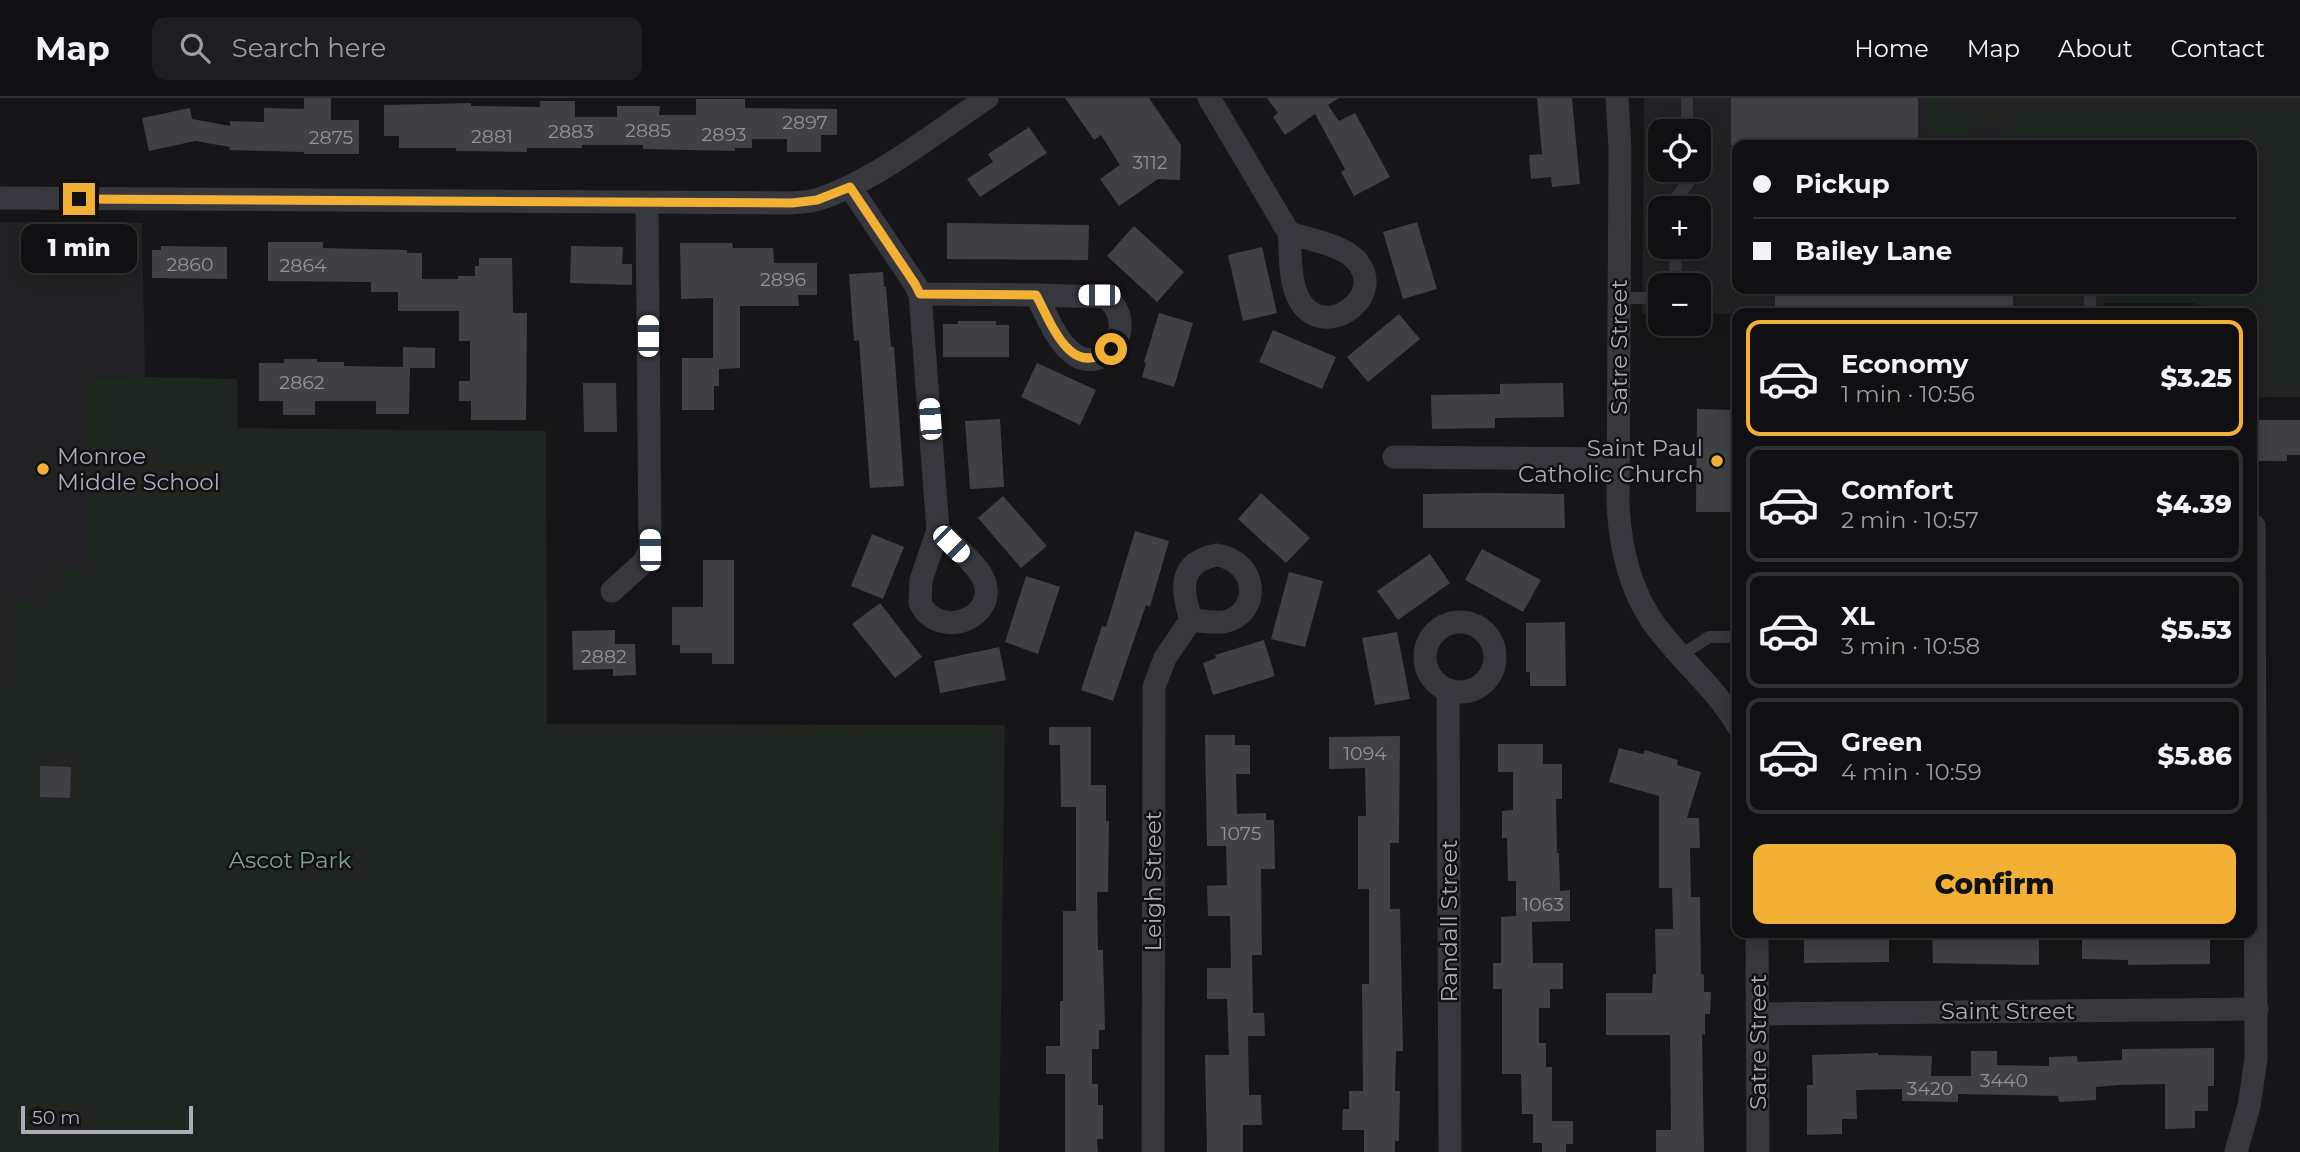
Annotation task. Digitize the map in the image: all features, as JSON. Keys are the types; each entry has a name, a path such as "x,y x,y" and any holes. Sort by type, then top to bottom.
{"street":[{"path":"0,198 792,203 817,200 850,187 987,98"},
{"path":"1209,98 1289,233"},
{"name":"Satre Street","path":"1617,98 1620,149 1619,519 1629,571 1642,605 1651,620 1715,691 1732,717"},
{"path":"850,187 920,294 938,530"},
{"path":"612,591 644,562 650,550 647,203"},
{"path":"920,294 1036,295"},
{"path":"1394,457 1618,459"},
{"name":"Leigh Street","path":"1153,1152 1153,696 1160,667 1191,620"},
{"name":"Randall Street","path":"1448,691 1450,1152"},
{"name":"Satre Street","path":"1757,938 1758,1152"},
{"path":"2236,1152 2249,1106 2255,1071 2256,938"},
{"name":"Saint Street","path":"1758,1013 2257,1009"}],"lane":[{"path":"1687,98 1688,119"},
{"path":"1678,196 1688,182"},
{"path":"1620,298 1648,298"},
{"path":"1681,655 1709,637 1732,637"}],"shaded area":[{"path":"1644,98 2300,98 2300,397 2257,397 2257,308 2205,308 2194,303 2103,303 2102,308 1732,308 1732,314 1711,314 1711,273 1648,273 1648,314 1642,314"},
{"name":"Monroe Middle School","path":"0,222 142,223 145,377 85,378 86,560 14,606 13,684 0,684"}],"green space":[{"path":"1928,98 2002,98 2001,123 1970,124 1969,140 1927,140"},
{"path":"2003,98 2300,98 2300,397 2257,397 2257,308 2205,308 2194,303 2102,303 2102,294 2257,294 2257,140 2002,140"},
{"name":"Ascot Park","path":"85,378 237,379 238,428 546,431 547,724 1005,725 999,1152 0,1152 0,684 13,684 14,606 86,560"}],"building":[{"path":"304,98 331,98 331,120 359,120 359,154 229,150 230,147 195,141 149,151 142,118 190,108 192,119 230,126 230,121 264,122 264,108 304,109"},
{"path":"1065,98 1149,98 1181,145 1180,180 1158,179 1119,206 1100,179 1120,165 1101,135 1094,140"},
{"path":"1267,98 1339,98 1328,105 1339,121 1355,113 1390,177 1354,196 1341,172 1345,169 1315,114 1285,135 1273,117 1278,113"},
{"path":"1537,98 1572,98 1580,184 1552,187 1551,177 1531,179 1529,155 1542,154"},
{"path":"1731,98 1918,98 1918,140 1732,140 1731,145"},
{"path":"696,99 745,99 745,108 837,109 837,135 821,135 821,152 787,152 787,139 752,139 752,148 735,148 735,151 643,149 643,145 582,145 582,148 527,148 527,152 456,151 456,148 399,148 399,136 384,136 384,105 471,103 471,106 540,107 540,101 575,101 575,117 617,117 617,106 660,106 659,115 696,115"},
{"path":"1029,127 1047,153 980,197 967,179 993,162 988,154"},
{"path":"1417,222 1437,289 1403,299 1383,232"},
{"path":"947,223 1089,225 1088,260 947,259"},
{"path":"1134,226 1184,272 1157,302 1107,256"},
{"path":"268,242 323,242 323,248 407,250 407,253 422,253 422,279 475,276 475,266 479,266 479,258 512,258 513,313 527,313 526,420 471,420 471,401 459,401 459,381 470,381 470,341 459,341 459,311 398,311 398,292 371,292 371,282 268,281"},
{"path":"680,243 732,243 733,248 773,248 774,263 817,263 817,295 798,295 799,306 740,306 740,368 719,369 719,386 714,386 714,410 682,410 682,358 713,358 713,298 681,299"},
{"path":"161,246 227,247 227,279 152,278 152,250 161,250"},
{"path":"571,246 623,247 622,264 632,264 632,285 570,283"},
{"path":"1262,247 1277,313 1243,321 1228,255"},
{"path":"883,272 891,347 894,347 904,486 870,488 859,340 854,341 849,274"},
{"path":"1775,294 2013,294 2013,308 1775,308"},
{"path":"1159,313 1193,323 1174,387 1142,377"},
{"path":"1399,314 1420,339 1368,382 1347,357"},
{"path":"958,321 996,321 996,325 1009,325 1009,357 943,357 943,324 958,324"},
{"path":"1273,330 1336,357 1322,389 1259,362"},
{"path":"403,347 435,348 435,368 410,368 409,414 376,414 376,401 315,401 315,415 283,415 283,401 259,401 259,363 284,363 284,359 317,359 317,362 344,362 344,366 403,367"},
{"path":"1037,363 1096,390 1080,425 1021,397"},
{"path":"583,383 616,383 617,432 584,432"},
{"path":"1563,383 1564,417 1495,418 1495,428 1432,429 1431,395 1500,394 1500,384"},
{"name":"Saint Paul Catholic Church","path":"1697,409 1732,410 1732,512 1696,512"},
{"path":"1000,419 1004,487 970,489 965,421"},
{"path":"2257,420 2300,420 2300,455 2287,455 2287,461 2259,461"},
{"path":"1261,493 1310,538 1286,563 1238,519"},
{"path":"1423,494 1564,494 1565,528 1423,528"},
{"path":"1003,496 1047,546 1021,568 978,518"},
{"path":"1135,531 1169,541 1150,607 1146,605 1113,701 1081,690 1102,626 1106,627"},
{"path":"872,534 904,547 883,599 851,586"},
{"path":"1482,549 1541,580 1523,612 1465,580"},
{"path":"1430,554 1450,583 1398,620 1377,591"},
{"path":"703,560 734,560 734,664 712,664 712,653 680,653 680,645 672,645 672,607 703,607"},
{"path":"1289,572 1323,581 1305,647 1271,639"},
{"path":"1026,576 1060,587 1038,654 1005,642"},
{"path":"880,603 922,657 895,678 852,624"},
{"path":"1565,622 1566,686 1530,686 1530,672 1526,672 1526,623"},
{"path":"615,630 615,644 635,644 636,675 613,676 613,669 573,670 572,631"},
{"path":"1397,632 1410,699 1375,705 1362,638"},
{"path":"1264,640 1275,676 1213,695 1203,663 1216,658 1215,655"},
{"path":"999,647 1006,680 940,693 934,661"},
{"path":"1049,727 1091,727 1091,785 1106,785 1106,821 1109,821 1108,892 1097,892 1098,950 1103,950 1105,1030 1099,1030 1099,1049 1092,1049 1092,1084 1098,1084 1098,1105 1103,1105 1103,1139 1097,1139 1098,1152 1065,1152 1065,1074 1046,1074 1046,1046 1060,1046 1063,911 1076,911 1076,807 1061,807 1060,745 1049,745"},
{"path":"1205,735 1235,735 1235,745 1250,745 1250,774 1236,774 1237,814 1266,813 1266,820 1274,820 1275,869 1261,869 1262,955 1252,955 1253,1013 1264,1013 1265,1036 1248,1036 1249,1095 1261,1095 1262,1125 1243,1125 1243,1152 1207,1152 1205,1055 1229,1055 1227,999 1207,999 1207,968 1231,968 1230,916 1208,916 1207,886 1227,885 1226,846 1207,846"},
{"path":"1400,736 1399,843 1390,843 1390,909 1400,909 1403,1051 1396,1051 1395,1091 1400,1091 1399,1141 1395,1141 1395,1152 1364,1152 1364,1130 1342,1130 1343,1109 1349,1109 1349,1091 1363,1091 1362,984 1369,984 1369,889 1358,889 1358,816 1366,816 1365,768 1329,769 1329,737"},
{"path":"1498,744 1543,744 1543,764 1562,764 1562,799 1556,799 1557,853 1560,891 1570,890 1570,921 1532,922 1533,963 1563,963 1563,989 1550,989 1550,1008 1539,1008 1539,1043 1546,1043 1546,1067 1552,1067 1552,1121 1573,1121 1573,1144 1566,1144 1566,1152 1542,1152 1542,1143 1533,1143 1533,1114 1522,1114 1521,1074 1502,1074 1502,989 1493,989 1493,963 1501,963 1501,917 1516,916 1516,881 1508,881 1507,838 1502,838 1502,811 1513,810 1513,772 1498,772"},
{"path":"1619,748 1643,754 1645,750 1678,760 1677,765 1701,772 1687,818 1699,818 1700,848 1690,848 1691,897 1700,897 1701,974 1704,975 1704,992 1711,992 1710,1014 1705,1014 1705,1035 1702,1034 1704,1152 1656,1152 1656,1130 1671,1130 1670,1035 1606,1035 1606,993 1652,993 1653,974 1656,974 1655,929 1673,929 1672,888 1659,888 1659,796 1609,782"},
{"path":"40,766 71,767 70,798 40,797"},
{"path":"1804,938 1889,938 1889,962 1804,963"},
{"path":"1932,938 2039,938 2039,965 1933,963"},
{"path":"2082,938 2210,938 2210,964 2128,965 2128,960 2082,959"},
{"path":"2214,1048 2214,1086 2208,1086 2208,1111 2195,1111 2195,1128 2165,1129 2165,1084 2096,1087 2096,1100 2059,1102 2058,1096 1958,1094 1958,1102 1902,1101 1902,1089 1856,1090 1857,1119 1842,1119 1842,1134 1807,1135 1807,1085 1813,1085 1812,1055 1878,1053 1932,1056 1931,1076 1971,1076 1971,1051 1997,1051 1997,1065 2049,1066 2049,1057 2077,1056 2078,1062 2122,1060 2122,1049"}],"place":[{"name":"Saint Paul Catholic Church","path":"1717,461"},
{"name":"Monroe Middle School","path":"43,469"}],"route":[{"path":"79,199 792,203 817,200 850,187 920,294 1036,295 1069,351 1090,359 1102,356 1111,349"}]}
